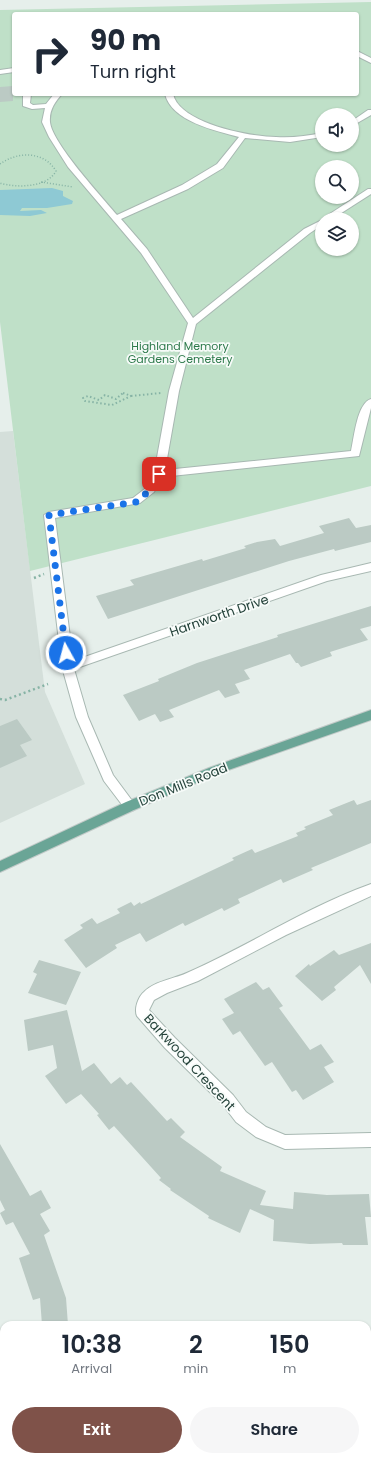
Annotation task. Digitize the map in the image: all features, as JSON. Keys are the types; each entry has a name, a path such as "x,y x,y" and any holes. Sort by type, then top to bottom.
{"main road":[{"name":"Don Mills Road","path":"0,867 130,806 213,771 371,715"}],"street":[{"path":"359,54 371,61"},
{"path":"0,72 12,70"},
{"path":"27,96 26,104 32,107 49,106"},
{"path":"56,96 50,102 46,122 53,137 72,167 144,251 192,323"},
{"path":"169,96 181,114 232,134 243,136 303,138 315,136"},
{"path":"359,120 371,112"},
{"path":"117,218 185,187 220,166 243,136"},
{"path":"337,212 371,191"},
{"path":"130,806 108,778 82,717 68,667 49,515 136,502 150,490 159,474 174,391 192,323 315,226"},
{"path":"159,474 355,454 366,409 371,402"},
{"name":"Harnworth Drive","path":"68,667 325,578 371,567"},
{"name":"Barkwood Crescent","path":"371,890 282,931 193,977 162,988 149,996 144,1004 142,1012 170,1043 228,1100 241,1117 261,1132 286,1142 371,1140"}],"path":[{"path":"0,164 18,156 36,156 49,161 56,171 51,179 40,182 18,186 0,183"},
{"path":"40,182 91,188"},
{"path":"131,396 123,393 116,398 109,395 105,395 99,400 88,396 83,398 85,401 98,405 119,403 128,396 131,396 174,391"},
{"path":"0,699 5,700 48,684"}],"shaded area":[{"path":"13,431 45,692 85,784 0,823 0,432"}],"green space":[{"name":"Highland Memory Gardens Cemetery","path":"371,2 371,486 30,571 0,322 0,10"}],"water":[{"path":"52,188 63,191 63,196 73,201 72,204 47,208 22,208 20,211 41,210 47,213 30,216 0,215 0,190"}],"building":[{"path":"12,86 13,101 0,102 0,87"},
{"path":"349,518 356,528 371,525 371,542 335,551 334,549 289,561 108,619 96,596 134,585 130,580 202,559 203,561 246,548 244,546 257,542 275,539 280,546 324,533 319,526"},
{"path":"371,606 371,626 360,629 368,640 330,652 332,656 301,667 298,663 296,663 290,654 244,670 250,679 235,684 240,693 225,698 219,690 169,710 174,717 160,722 155,714 139,721 123,695 159,681 158,679 197,663 278,637 277,635"},
{"path":"17,719 32,740 20,745 27,756 0,768 0,726"},
{"path":"354,800 357,805 371,800 371,843 311,868 313,870 283,883 281,879 238,899 240,903 224,911 222,908 185,926 183,923 146,942 140,933 115,945 117,948 86,968 64,940 83,928 80,925 92,918 97,924 120,913 117,909 131,902 134,906 140,902 141,904 234,860 232,858 252,849 255,853 298,836 296,833 306,829 304,827 333,815 329,810"},
{"path":"371,943 371,984 360,965 334,987 336,990 322,1001 295,976 309,964 310,966 334,950 339,955"},
{"path":"39,960 81,972 66,1005 28,993 37,974 33,972"},
{"path":"256,982 263,990 269,987 283,1006 279,1008 310,1050 321,1044 334,1062 324,1067 334,1082 303,1100 296,1090 292,1092 272,1062 265,1066 240,1031 233,1035 222,1019 234,1013 224,999"},
{"path":"67,1010 82,1071 94,1063 111,1084 120,1077 127,1085 131,1082 167,1121 171,1118 185,1132 180,1137 222,1167 220,1171 266,1191 260,1205 293,1209 294,1192 327,1195 369,1194 371,1217 365,1217 368,1245 343,1245 342,1243 310,1244 273,1241 274,1220 250,1209 240,1233 208,1218 209,1216 170,1190 171,1189 159,1180 161,1178 114,1126 109,1130 97,1115 99,1114 81,1094 66,1104 45,1076 57,1068 53,1045 28,1051 24,1020"},
{"path":"0,1144 30,1196 41,1190 51,1208 40,1214 50,1231 44,1235 66,1298 68,1321 42,1321 40,1298 33,1300 19,1258 30,1254 13,1222 6,1225 0,1213 5,1210 0,1200"}],"route":[{"path":"66,653 49,515 136,502 150,490 159,474"}]}
